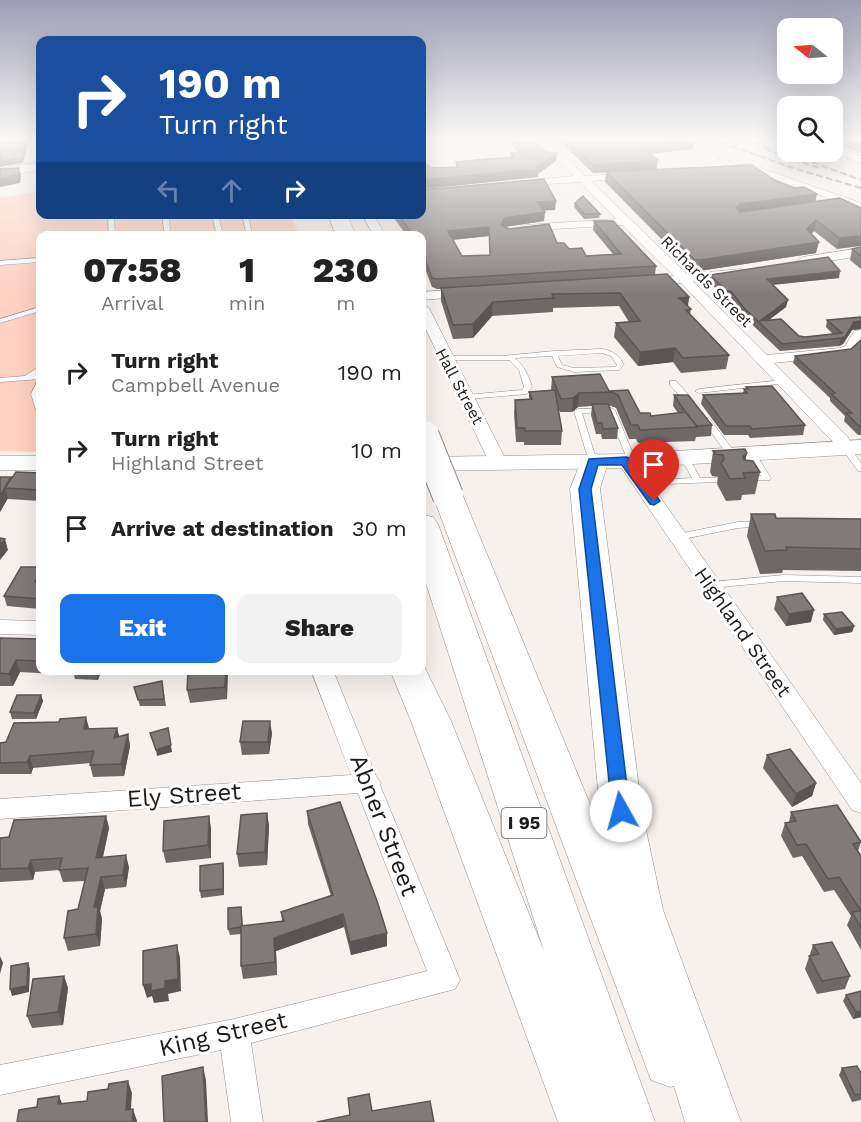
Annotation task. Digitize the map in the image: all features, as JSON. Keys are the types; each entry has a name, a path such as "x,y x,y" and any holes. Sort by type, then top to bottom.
{"highway":[{"path":"617,461 585,489 621,811 640,910 713,1122"},
{"name":"I 95","path":"426,464 435,510 627,1122"},
{"name":"I 95","path":"435,510 694,1122"},
{"path":"410,675 436,732 586,1122"}],"main road":[{"path":"426,444 499,464 685,458 854,447"},
{"path":"0,464 36,463"}],"street":[{"name":"Richards Street","path":"593,191 685,280 841,440 854,447"},
{"path":"817,191 855,205"},
{"path":"508,232 530,228 624,222"},
{"path":"791,263 861,252"},
{"path":"635,284 685,280 744,270"},
{"path":"426,296 482,292"},
{"name":"Hall Street","path":"426,317 445,358 468,397 499,464"},
{"path":"762,360 843,352 850,349 859,334"},
{"name":"Highland Street","path":"617,461 642,483 861,803"},
{"path":"0,627 36,628"},
{"name":"Abner Street","path":"324,675 369,783 445,980"},
{"name":"Ely Street","path":"0,809 369,783"},
{"name":"King Street","path":"0,1080 234,1033 445,980"},
{"path":"234,1033 247,1122"}],"lane":[{"path":"834,205 855,205"},
{"path":"0,263 36,260"},
{"path":"0,321 36,310"},
{"path":"445,358 505,357 554,353 606,351 614,354 621,365 617,369 568,370 559,366 554,353"},
{"path":"468,397 518,393 526,390 526,380 516,362 505,357"},
{"path":"27,378 36,371"},
{"path":"0,380 36,377"},
{"path":"699,391 784,382"},
{"path":"673,383 696,407"},
{"path":"611,410 617,461 578,411 611,410"},
{"path":"702,415 767,478 745,479"},
{"path":"854,447 861,469"},
{"path":"685,458 697,481"},
{"path":"642,483 714,480"},
{"path":"678,537 738,525 777,524"},
{"path":"711,585 784,578 861,580"}],"shaded area":[{"path":"36,192 36,219 293,219 297,231 36,231 36,452 0,451 0,198"}],"building":[{"path":"426,191 551,191 556,201 537,202 545,212 504,218 501,225 509,229 549,224 557,243 564,243 569,249 582,248 586,256 621,254 594,221 613,221 656,266 437,279 432,278 426,262 426,231 410,231 401,219 426,219","holes":["489,227 490,255 462,256 448,231"]},
{"path":"626,191 812,191 817,194 740,204 736,208 740,212 840,198 861,208 861,236 839,238 816,220 807,229 819,242 694,259"},
{"path":"583,196 600,214 584,214 575,203"},
{"path":"861,247 861,256 852,249"},
{"path":"828,257 840,271 767,279 788,300 760,321 781,319 799,336 805,337 842,333 827,320 861,317 861,321 854,322 845,337 841,338 782,344 744,308 731,291 727,291 710,275"},
{"path":"667,274 689,297 679,298 691,309 686,310 729,355 683,358 675,348 640,352 616,323 640,321 620,293 552,294 554,298 493,302 473,324 453,325 441,288"},
{"path":"861,340 860,427 846,413 852,413 831,394 835,393 795,356 851,349"},
{"path":"600,374 609,391 628,390 640,413 650,413 651,416 686,412 697,427 640,430 638,425 631,425 618,395 612,392 579,393 573,398 561,399 552,377"},
{"path":"772,386 805,425 752,429 750,426 726,426 703,395 747,393 744,389 748,389 746,387"},
{"path":"555,390 562,431 525,431 525,428 517,428 515,400 532,399 529,392"},
{"path":"674,395 688,395 712,425 697,426"},
{"path":"592,404 608,404 618,428 603,429 602,423 597,423"},
{"path":"745,449 747,453 743,456 744,460 753,461 760,472 743,473 745,478 730,479 721,463 724,459 723,455 713,451"},
{"path":"16,472 36,473 36,490 5,488"},
{"path":"0,477 11,477 0,496"},
{"path":"751,514 775,514 776,518 861,519 861,549 786,547 787,550 765,551"},
{"path":"21,567 36,567 36,599 4,596"},
{"path":"802,593 814,610 789,614 777,597"},
{"path":"842,612 854,626 836,629 824,614"},
{"path":"0,638 36,639 36,661 16,660 9,674 0,673"},
{"path":"188,675 226,675 225,687 187,690"},
{"path":"162,681 164,699 138,700 134,687"},
{"path":"17,695 41,695 34,713 10,712"},
{"path":"86,717 84,729 117,728 114,738 128,734 121,764 90,765 94,751 30,756 27,762 0,763 0,743 6,742 14,723 59,722 60,719"},
{"path":"243,721 270,721 268,742 240,742"},
{"path":"168,728 171,745 156,750 150,733"},
{"path":"790,749 816,783 796,794 767,755"},
{"path":"340,802 387,933 350,942 343,914 274,938 275,962 241,966 241,926 284,921 281,912 333,895 307,811"},
{"path":"837,805 861,842 853,844 861,856 861,911 839,877 828,879 806,844 797,845 785,823 796,821 791,812"},
{"path":"267,813 265,852 237,854 241,815"},
{"path":"106,816 96,858 126,855 123,875 101,877 94,907 98,907 96,934 64,938 68,911 78,909 88,868 59,870 62,858 31,860 28,868 0,869 0,838 9,837 14,820"},
{"path":"209,816 208,845 163,851 164,821"},
{"path":"223,863 223,889 200,891 200,866"},
{"path":"241,907 242,926 228,929 228,908"},
{"path":"861,911 861,928 852,912"},
{"path":"832,942 850,976 822,981 809,956 819,954 813,945"},
{"path":"177,945 178,979 165,981 165,988 151,991 151,984 143,985 143,951"},
{"path":"28,963 27,986 10,989 11,966"},
{"path":"64,976 58,1012 27,1016 33,979"},
{"path":"861,991 861,1011 856,1012 846,995"},
{"path":"857,1066 861,1073 861,1094 855,1095 842,1068"},
{"path":"203,1067 206,1122 164,1122 162,1076"},
{"path":"128,1081 126,1110 133,1109 132,1122 17,1122 19,1110 37,1107 38,1099 59,1096 58,1104 87,1101 88,1092 108,1089 109,1084"},
{"path":"369,1094 372,1111 430,1101 434,1122 317,1122 350,1115 348,1098"}],"route":[{"path":"621,811 585,489 593,462 626,461 654,501"}]}
